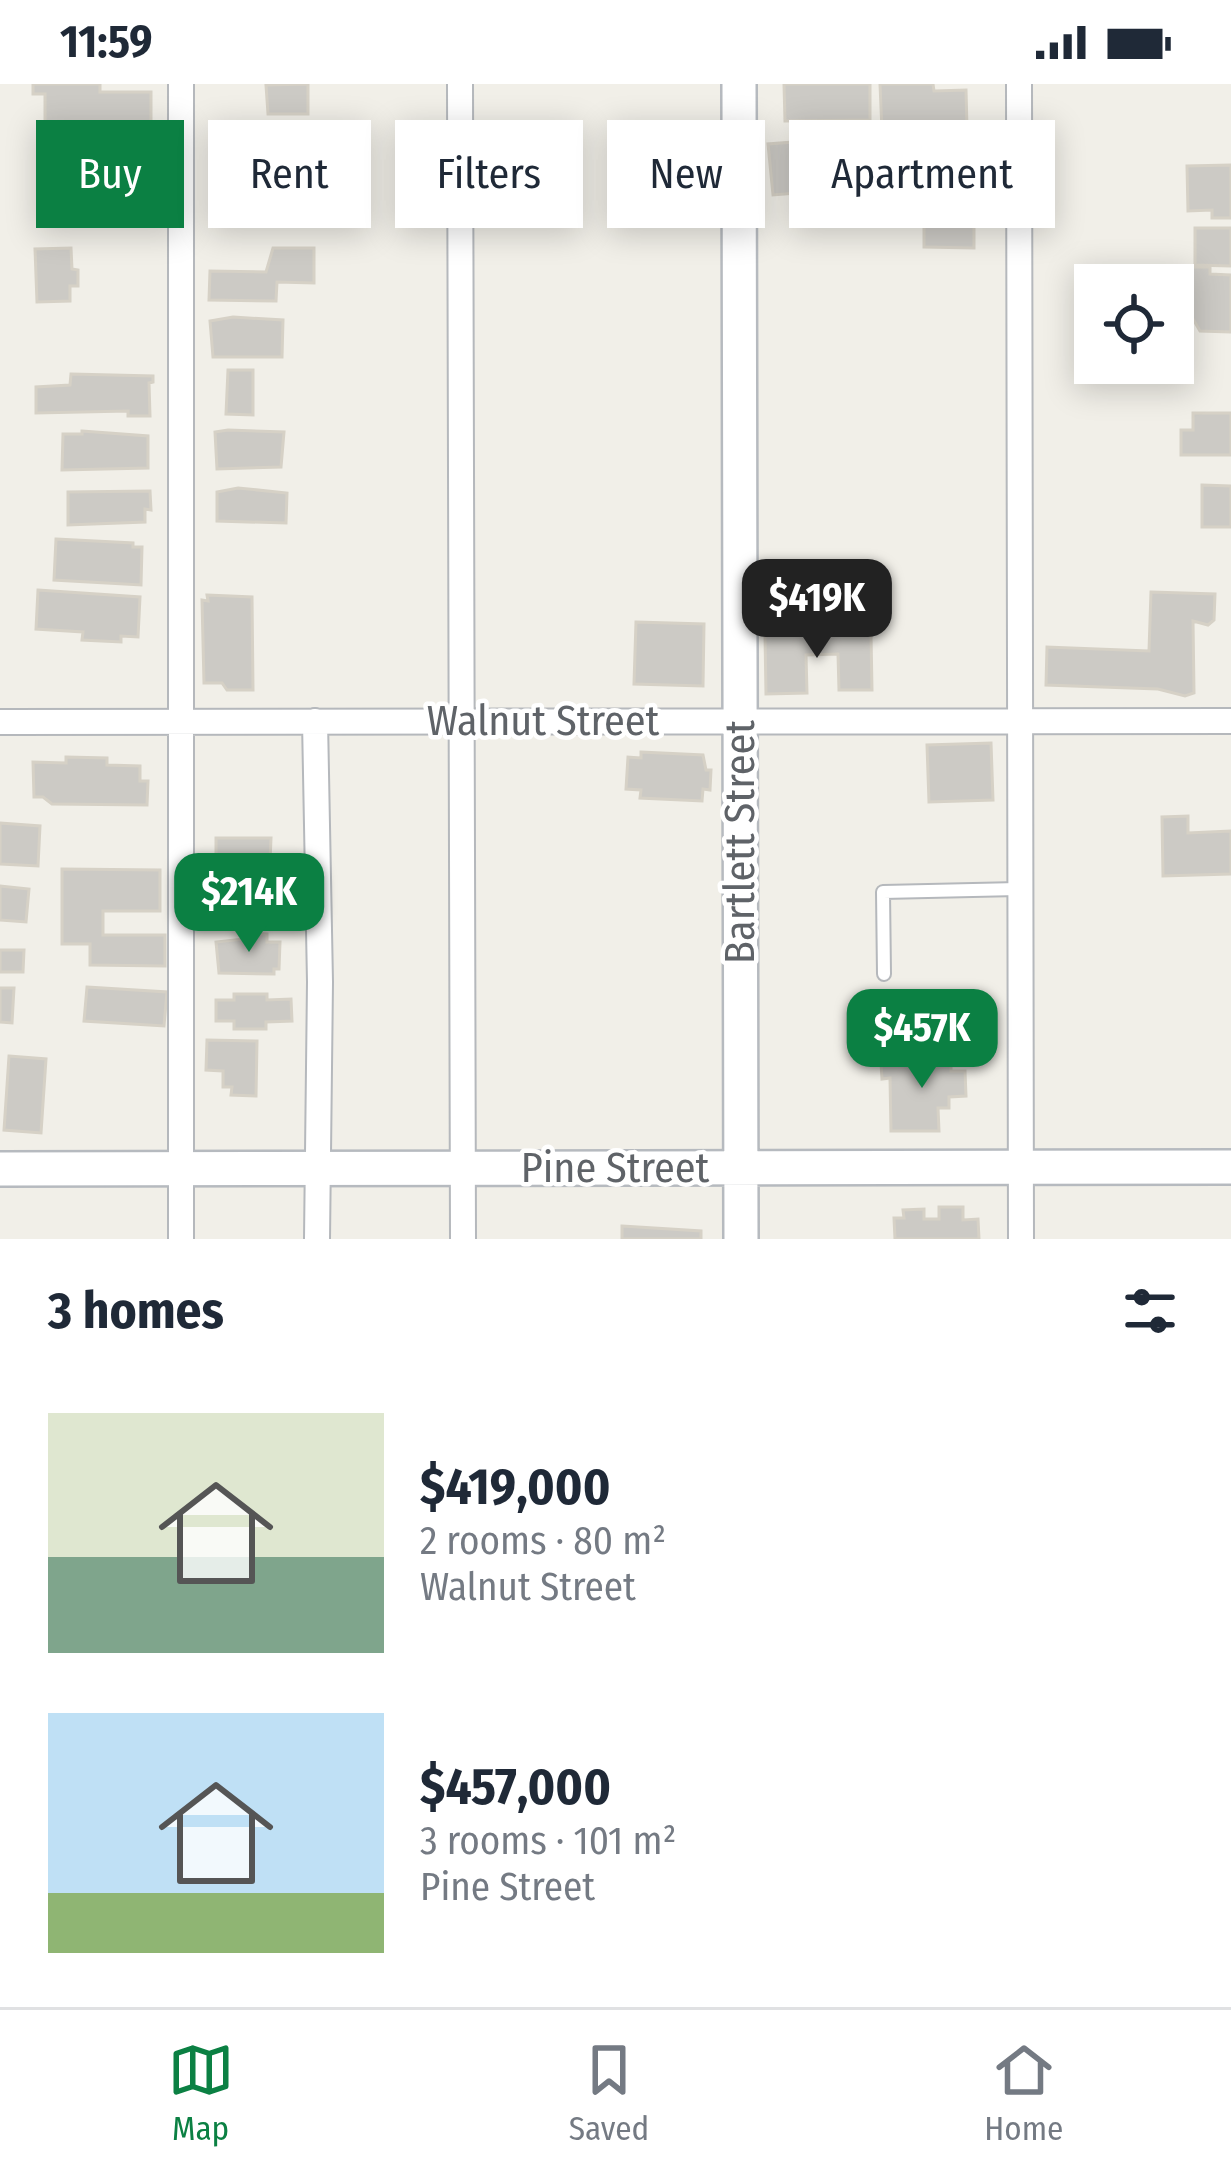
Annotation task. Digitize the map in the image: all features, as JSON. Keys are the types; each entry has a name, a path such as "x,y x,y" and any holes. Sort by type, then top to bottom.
{"main road":[{"name":"Bartlett Street","path":"739,84 741,1239"},
{"name":"Pine Street","path":"0,1169 1231,1167"}],"street":[{"path":"181,84 182,1239"},
{"path":"460,84 463,1239"},
{"path":"1019,84 1021,1239"},
{"path":"315,721 320,982 317,1239"},
{"name":"Walnut Street","path":"0,722 1231,721"}],"lane":[{"path":"884,974 884,892 1020,889"}],"building":[{"path":"33,84 100,84 100,92 151,92 151,120 45,120 45,94 33,94"},
{"path":"308,84 308,114 268,114 266,85"},
{"path":"784,84 870,84 870,120 785,121"},
{"path":"880,84 933,84 934,91 966,90 967,120 882,120"},
{"path":"789,142 789,194 773,195 768,144"},
{"path":"1231,165 1231,218 1212,218 1212,210 1188,211 1187,166"},
{"path":"924,228 974,228 974,248 924,247"},
{"path":"1195,228 1231,228 1231,266 1195,265"},
{"path":"71,248 78,286 70,286 70,301 37,302 35,249"},
{"path":"273,248 314,248 314,283 277,282 276,301 209,300 210,271 266,272"},
{"path":"1194,267 1210,267 1210,274 1231,275 1231,332 1200,331 1194,321"},
{"path":"233,317 283,320 282,357 213,357 210,321"},
{"path":"228,370 253,370 253,415 226,414"},
{"path":"71,374 153,376 150,416 128,416 128,411 36,413 36,387 70,385"},
{"path":"1193,413 1231,413 1231,455 1181,455 1181,430 1193,430"},
{"path":"215,432 284,432 281,467 217,469"},
{"path":"63,434 148,436 148,468 62,470"},
{"path":"1202,485 1231,486 1231,527 1202,527"},
{"path":"238,488 287,493 286,523 217,521 217,492"},
{"path":"150,491 151,510 145,509 145,522 68,525 68,492"},
{"path":"56,539 142,547 141,585 54,580"},
{"path":"38,590 140,597 138,637 121,636 121,642 82,640 83,632 36,629"},
{"path":"1151,592 1215,594 1214,620 1208,625 1193,621 1194,693 1046,685 1047,647 1149,651"},
{"path":"207,595 252,597 253,690 227,690 222,683 204,683 202,600 208,601"},
{"path":"636,622 704,624 703,686 634,684"},
{"path":"871,634 872,690 839,690 838,654 806,655 807,693 766,694 765,635"},
{"path":"991,743 993,800 929,802 927,745"},
{"path":"641,752 703,755 706,770 711,770 710,790 703,789 702,801 640,798 641,790 626,789 628,757 641,758"},
{"path":"66,757 107,758 107,765 140,766 140,781 148,781 147,805 52,804 34,797 33,762 66,763"},
{"path":"1188,816 1188,833 1231,831 1231,874 1163,876 1162,817"},
{"path":"0,823 40,826 38,866 0,864"},
{"path":"216,838 271,838 270,862 216,862"},
{"path":"62,869 160,870 160,911 103,911 103,935 165,935 165,966 90,965 90,944 62,944"},
{"path":"216,880 233,880 233,893 285,892 285,917 214,915"},
{"path":"0,886 29,889 26,922 0,920"},
{"path":"244,933 267,934 267,942 280,942 279,969 274,974 219,973 216,942 244,939"},
{"path":"0,950 24,950 23,972 0,972"},
{"path":"87,987 167,992 164,1026 84,1021"},
{"path":"0,988 14,988 12,1023 0,1022"},
{"path":"234,994 291,999 292,1021 266,1022 266,1029 234,1029 234,1021 216,1021 216,1000 234,1000"},
{"path":"207,1040 257,1041 256,1096 231,1095 232,1087 223,1087 223,1071 206,1070"},
{"path":"951,1052 951,1071 965,1071 966,1096 949,1097 949,1108 938,1108 939,1131 891,1131 890,1078 882,1079 881,1063 924,1062 924,1053"},
{"path":"9,1056 46,1059 41,1133 4,1130"},
{"path":"939,1207 963,1207 963,1220 978,1219 979,1239 895,1239 894,1218 904,1218 903,1210 924,1209 924,1219 939,1219"},
{"path":"622,1226 701,1231 701,1239 622,1239"}]}
